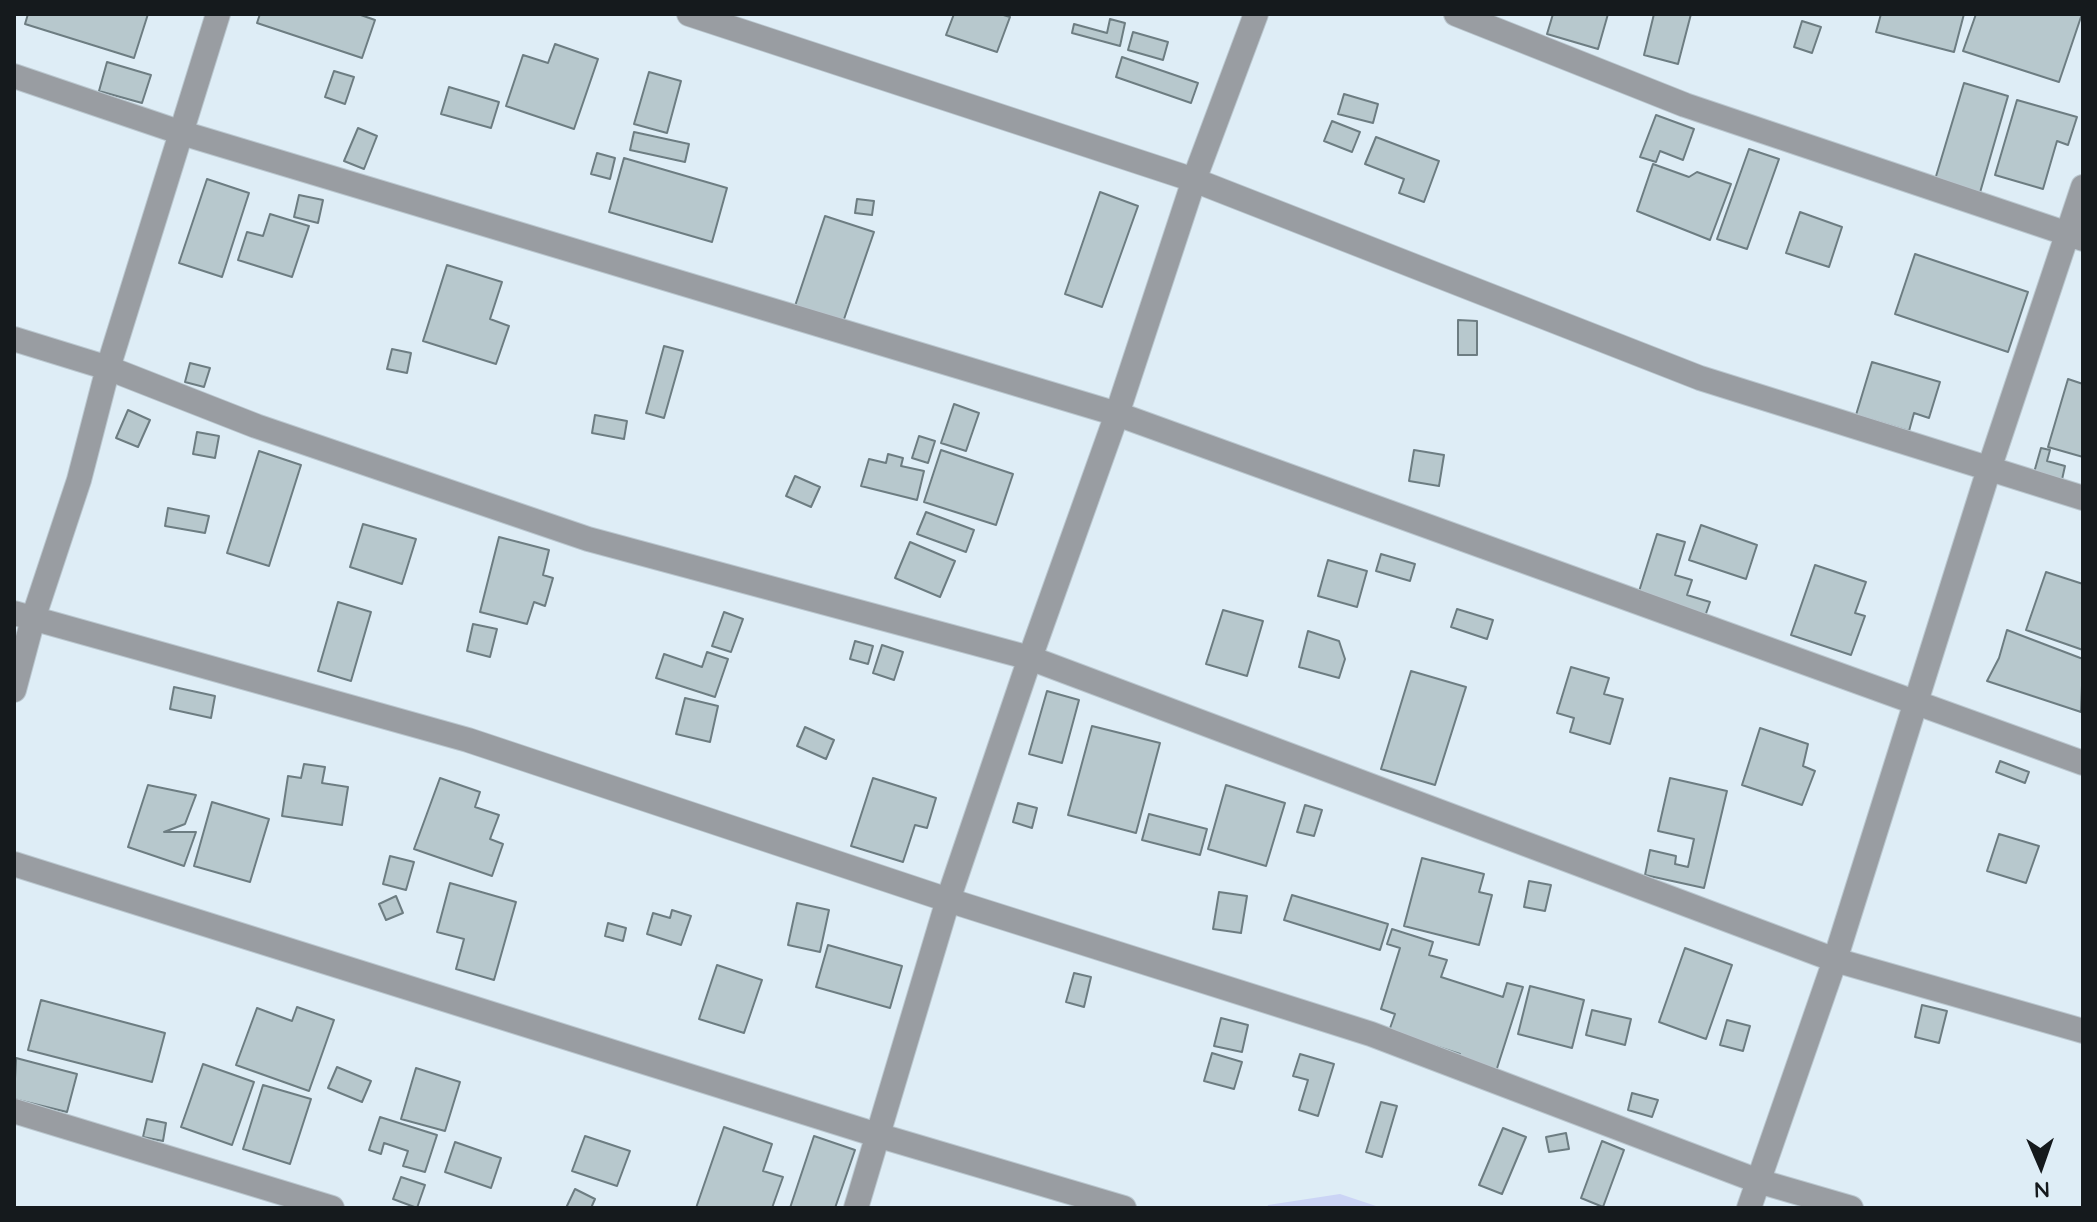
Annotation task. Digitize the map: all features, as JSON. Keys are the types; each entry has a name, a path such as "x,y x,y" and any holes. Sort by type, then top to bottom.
{"street":[{"path":"14,690 24,616 79,480 108,368 218,14"},
{"path":"689,14 1194,180 1700,378 2083,498"},
{"path":"856,1208 948,900 1117,414 1194,180 1256,14"},
{"path":"1456,14 1685,105 2076,236"},
{"path":"14,76 182,133 1117,414 2083,763"},
{"path":"1749,1208 1835,960 1989,469 2076,236 2083,187"},
{"path":"14,339 108,368 256,426 588,539 1030,658 1835,960 2083,1031"},
{"path":"24,616 468,740 948,900 1371,1034 1758,1181 1851,1208"},
{"path":"14,864 877,1135 1124,1208"},
{"path":"14,1111 332,1208"}],"shaded area":[{"path":"1340,1194 1382,1208 1267,1208 1268,1205"}],"building":[{"path":"28,14 148,14 134,58 25,24"},
{"path":"260,14 358,14 375,20 362,58 257,23"},
{"path":"954,14 1000,14 1010,17 997,52 946,35"},
{"path":"1553,14 1608,14 1598,49 1547,34"},
{"path":"1654,14 1691,14 1678,64 1644,55"},
{"path":"1881,14 1964,14 1954,52 1876,32"},
{"path":"1976,14 2082,14 2059,82 1963,51"},
{"path":"1110,19 1125,23 1120,46 1072,33 1074,24 1107,33"},
{"path":"1802,21 1821,27 1812,53 1794,47"},
{"path":"1133,32 1168,42 1163,60 1128,50"},
{"path":"555,44 598,59 574,129 506,106 523,55 548,63"},
{"path":"1122,57 1198,83 1191,103 1116,77"},
{"path":"107,62 151,75 142,103 99,91"},
{"path":"334,71 354,77 345,104 325,97"},
{"path":"649,72 681,81 667,133 634,124"},
{"path":"1964,83 2008,96 1979,196 1934,183"},
{"path":"449,87 499,102 491,128 441,114"},
{"path":"1344,94 1378,104 1373,123 1338,114"},
{"path":"2017,100 2077,117 2068,145 2057,141 2043,189 1995,175"},
{"path":"1656,115 1694,129 1683,160 1660,151 1656,162 1640,157"},
{"path":"1332,121 1360,132 1352,152 1324,141"},
{"path":"358,128 377,136 364,169 344,161"},
{"path":"634,132 689,144 685,162 630,150"},
{"path":"1376,137 1439,161 1424,202 1399,193 1404,179 1365,164"},
{"path":"1749,149 1779,159 1747,249 1717,239"},
{"path":"597,153 615,158 610,179 591,174"},
{"path":"624,158 727,188 712,242 609,212"},
{"path":"1653,164 1689,177 1697,172 1731,184 1710,240 1637,211"},
{"path":"207,179 249,193 222,277 179,263"},
{"path":"1100,192 1138,206 1102,307 1065,294"},
{"path":"299,195 323,200 318,223 294,217"},
{"path":"857,199 874,201 872,215 855,213"},
{"path":"1800,212 1842,227 1829,267 1786,253"},
{"path":"270,214 309,226 292,277 238,260 247,232 263,236"},
{"path":"825,216 874,232 843,322 795,306"},
{"path":"1915,254 2028,292 2008,352 1895,314"},
{"path":"447,265 502,282 490,319 509,326 496,364 423,341"},
{"path":"1458,320 1477,321 1477,355 1458,355"},
{"path":"664,346 683,351 664,418 646,413"},
{"path":"392,349 411,353 407,373 387,369"},
{"path":"1872,362 1940,382 1929,418 1914,413 1909,431 1856,415"},
{"path":"190,363 210,368 204,387 185,382"},
{"path":"2068,379 2083,384 2083,457 2048,447"},
{"path":"954,404 979,413 966,451 941,443"},
{"path":"128,410 150,420 138,447 116,438"},
{"path":"595,415 627,421 624,439 592,433"},
{"path":"197,432 219,436 215,458 193,454"},
{"path":"919,436 935,441 928,463 912,458"},
{"path":"2041,448 2050,450 2047,461 2065,466 2061,484 2033,476"},
{"path":"941,450 1013,474 996,525 924,502"},
{"path":"1414,450 1444,455 1439,486 1409,481"},
{"path":"259,451 301,465 269,566 227,553"},
{"path":"888,454 903,458 901,466 924,471 917,500 861,486 869,459 886,463"},
{"path":"795,476 820,487 811,507 786,496"},
{"path":"168,508 209,516 205,533 165,526"},
{"path":"926,512 974,530 966,552 917,534"},
{"path":"363,524 416,539 402,584 350,567"},
{"path":"1701,525 1757,545 1746,579 1689,560"},
{"path":"1657,534 1685,542 1675,575 1692,580 1687,595 1710,602 1703,622 1636,601"},
{"path":"499,537 549,550 543,575 553,578 545,606 534,602 527,624 480,612"},
{"path":"910,542 955,561 940,597 895,578"},
{"path":"1381,554 1415,564 1410,581 1376,571"},
{"path":"1328,560 1367,571 1357,607 1318,596"},
{"path":"1815,565 1866,582 1855,613 1865,616 1851,655 1791,635"},
{"path":"2046,572 2083,584 2083,650 2026,630"},
{"path":"338,602 371,612 351,681 318,671"},
{"path":"1457,609 1493,620 1487,639 1451,627"},
{"path":"1223,610 1263,621 1247,676 1206,664"},
{"path":"724,612 743,619 731,652 712,646"},
{"path":"473,624 497,629 490,657 467,651"},
{"path":"2007,630 2083,659 2081,712 1987,681 1999,658"},
{"path":"1308,631 1339,641 1345,659 1339,678 1299,667"},
{"path":"855,641 873,646 868,664 850,659"},
{"path":"882,645 903,652 894,680 873,673"},
{"path":"707,652 728,659 715,697 656,678 664,654 702,667"},
{"path":"1571,667 1609,678 1604,694 1623,699 1610,744 1570,732 1574,718 1557,713"},
{"path":"1411,671 1466,687 1435,785 1381,769"},
{"path":"174,687 215,696 211,718 170,709"},
{"path":"1047,691 1079,700 1062,763 1029,754"},
{"path":"685,698 718,706 710,742 676,734"},
{"path":"1092,726 1160,743 1136,833 1068,815"},
{"path":"805,727 834,740 826,759 797,746"},
{"path":"1760,728 1808,744 1803,766 1815,771 1802,805 1742,785"},
{"path":"2000,761 2029,772 2025,783 1996,772"},
{"path":"304,764 325,767 322,783 348,787 342,825 282,816 288,776 301,778"},
{"path":"440,778 480,792 475,807 499,815 490,839 503,844 492,876 414,849"},
{"path":"873,778 936,798 927,828 915,825 903,862 851,846"},
{"path":"1670,778 1727,791 1704,888 1645,875 1650,850 1676,856 1675,864 1688,867 1694,839 1658,831"},
{"path":"148,785 196,795 185,824 164,832 196,832 184,866 128,847"},
{"path":"1226,785 1285,803 1266,866 1208,849"},
{"path":"212,802 269,819 250,882 194,866"},
{"path":"1018,803 1037,808 1032,828 1013,822"},
{"path":"1305,805 1322,810 1314,836 1297,832"},
{"path":"1149,814 1207,829 1200,855 1142,840"},
{"path":"1999,834 2039,846 2026,883 1987,871"},
{"path":"390,856 414,862 406,890 383,884"},
{"path":"1422,858 1484,874 1479,892 1492,895 1479,945 1404,926"},
{"path":"1529,881 1551,885 1545,911 1524,907"},
{"path":"450,883 516,902 494,980 456,969 464,939 437,932"},
{"path":"1219,892 1247,896 1241,933 1213,929"},
{"path":"1292,895 1388,924 1380,950 1284,920"},
{"path":"396,896 403,913 386,920 379,904"},
{"path":"797,903 829,910 820,952 788,945"},
{"path":"672,910 691,916 681,945 647,934 653,913 670,918"},
{"path":"608,923 626,928 623,941 605,936"},
{"path":"1392,929 1433,942 1429,955 1447,960 1441,977 1503,997 1507,983 1523,987 1491,1087 1455,1068 1460,1054 1389,1031 1395,1014 1381,1009 1400,948 1387,944"},
{"path":"828,945 902,966 890,1008 816,987"},
{"path":"1685,948 1732,965 1706,1039 1659,1022"},
{"path":"717,965 762,980 744,1033 699,1019"},
{"path":"1074,973 1091,977 1084,1007 1066,1002"},
{"path":"1530,986 1584,1000 1572,1048 1518,1034"},
{"path":"41,1000 165,1033 152,1082 28,1050"},
{"path":"1922,1005 1947,1011 1939,1043 1915,1037"},
{"path":"297,1007 334,1020 309,1091 236,1065 257,1008 292,1021"},
{"path":"1592,1010 1631,1019 1625,1045 1586,1035"},
{"path":"1221,1018 1248,1025 1242,1052 1214,1046"},
{"path":"1727,1020 1750,1026 1743,1051 1720,1045"},
{"path":"1212,1053 1242,1062 1234,1089 1204,1081"},
{"path":"1300,1054 1334,1064 1318,1116 1299,1110 1308,1080 1293,1076"},
{"path":"16,1058 77,1074 67,1112 14,1099"},
{"path":"203,1064 254,1082 232,1145 181,1127"},
{"path":"337,1067 371,1081 362,1102 328,1088"},
{"path":"416,1068 460,1082 445,1131 401,1119"},
{"path":"263,1085 311,1099 290,1164 243,1149"},
{"path":"1632,1093 1658,1100 1652,1117 1628,1110"},
{"path":"1381,1102 1397,1106 1382,1157 1366,1152"},
{"path":"380,1117 437,1135 425,1172 403,1166 408,1151 384,1143 381,1154 369,1150"},
{"path":"147,1119 166,1123 163,1141 143,1137"},
{"path":"724,1127 772,1144 763,1171 783,1177 772,1208 696,1208"},
{"path":"1503,1128 1526,1137 1502,1194 1479,1185"},
{"path":"1566,1133 1569,1149 1549,1152 1546,1137"},
{"path":"585,1136 630,1151 617,1186 572,1171"},
{"path":"814,1136 855,1150 835,1208 790,1208"},
{"path":"1602,1141 1624,1150 1603,1207 1581,1198"},
{"path":"455,1142 501,1158 491,1188 445,1172"},
{"path":"401,1177 425,1185 417,1208 393,1199"},
{"path":"575,1189 595,1199 591,1208 566,1208"}]}
